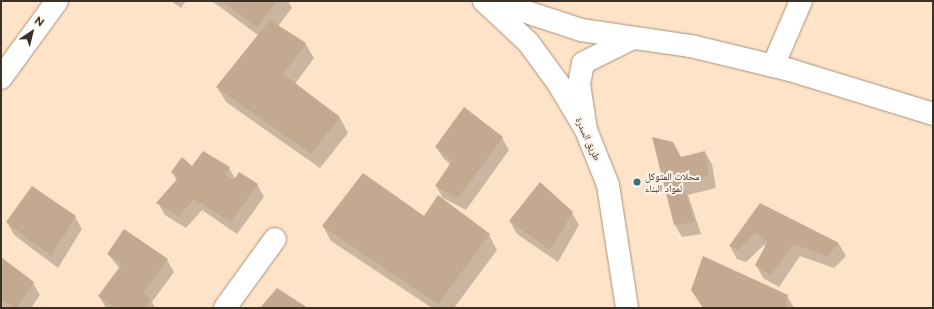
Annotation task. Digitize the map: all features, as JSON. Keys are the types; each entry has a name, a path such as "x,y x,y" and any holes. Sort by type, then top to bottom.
{"street":[{"path":"1,78 57,1"},
{"name":"طريق السدرة","path":"484,1 528,42 558,83 586,130 608,185 627,308"},
{"path":"493,1 581,30 691,46 773,66 884,96 933,114"},
{"path":"773,66 801,1"},
{"path":"586,130 579,84 583,63 633,38"},
{"path":"225,308 275,239"}],"building":[{"path":"222,1 277,1 257,27"},
{"path":"270,20 306,43 283,74 340,117 311,154 216,87"},
{"path":"464,107 503,137 458,198 435,186 452,161 435,147"},
{"path":"652,137 673,142 681,157 705,151 709,176 682,182 695,222 674,225"},
{"path":"203,151 230,167 225,175 234,180 239,172 258,184 230,222 194,199 179,216 156,203 178,178 171,172 182,157 192,166"},
{"path":"363,173 424,216 438,195 490,234 438,304 322,226"},
{"path":"540,182 573,212 550,250 509,221"},
{"path":"32,186 76,216 51,256 6,222"},
{"path":"760,203 839,243 827,256 793,244 771,275 755,265 768,241 756,233 739,250 729,246"},
{"path":"124,229 168,259 143,293 151,299 144,308 116,308 98,296 122,264 107,254"},
{"path":"703,256 788,295 785,308 703,308 691,290"},
{"path":"1,257 34,282 16,308 1,300"},
{"path":"277,288 308,308 260,308"}],"place":[{"name":"محلات المتوكل لمواد البناء","path":"637,182"}]}
